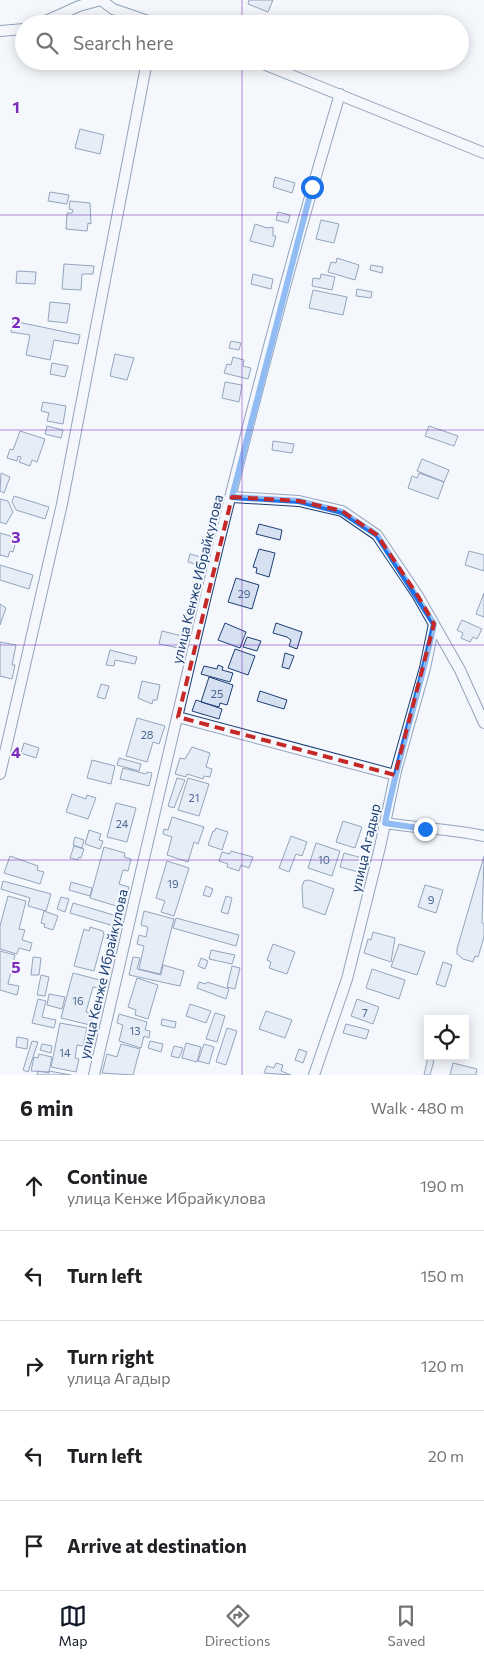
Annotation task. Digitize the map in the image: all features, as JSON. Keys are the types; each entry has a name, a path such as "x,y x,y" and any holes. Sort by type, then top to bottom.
{"street":[{"path":"60,15 101,0 113,9 131,15"},
{"path":"0,31 15,30"},
{"path":"0,774 62,504 145,70"},
{"path":"279,70 484,153"},
{"name":"улица Кенже Ибрайкулова","path":"94,1075 232,497 295,248 340,94"},
{"path":"232,497 299,501 342,512 377,535 434,624 483,715"},
{"name":"улица Агадыр","path":"314,1075 347,979 395,775 425,668 434,624"},
{"path":"178,717 395,775"},
{"path":"385,823 425,829 460,831 484,836"}],"highlighted area":[{"path":"232,497 299,501 342,511 377,535 418,596 434,624 395,775 178,717"}],"building":[{"path":"249,0 273,0 268,12 248,4"},
{"path":"80,129 104,135 100,154 75,148"},
{"path":"275,177 295,183 292,193 273,187"},
{"path":"50,192 69,195 67,204 48,201"},
{"path":"70,201 90,203 91,224 88,223 87,231 66,229 67,213 72,213 73,210 69,209"},
{"path":"278,212 290,215 288,223 276,220"},
{"path":"321,220 339,224 334,243 316,239"},
{"path":"255,224 267,228 273,227 273,236 276,236 273,247 250,241"},
{"path":"337,258 359,265 355,280 328,272 331,262 336,263"},
{"path":"64,264 94,266 93,274 82,274 81,290 62,289"},
{"path":"371,265 383,267 382,273 370,270"},
{"path":"17,271 36,272 35,284 16,283"},
{"path":"253,274 273,279 271,289 251,284"},
{"path":"321,274 335,277 332,290 312,286 313,278 320,279"},
{"path":"357,289 372,292 371,298 356,296"},
{"path":"313,290 347,297 343,315 309,308"},
{"path":"50,302 70,304 67,323 48,321"},
{"path":"13,321 80,335 78,344 54,340 50,360 26,355 30,335 11,332"},
{"path":"231,341 241,343 239,350 229,348"},
{"path":"115,354 134,358 127,380 110,376"},
{"path":"233,357 244,360 243,366 251,368 248,379 224,373 227,364 231,365"},
{"path":"52,363 68,366 65,377 50,374"},
{"path":"225,382 242,385 239,402 222,398"},
{"path":"43,402 66,406 63,424 47,421 49,413 41,411"},
{"path":"47,426 63,430 61,438 45,434"},
{"path":"429,426 458,436 454,446 425,436"},
{"path":"20,431 45,439 37,462 32,460 30,466 19,462 21,457 18,456 17,461 7,458 10,449 13,450"},
{"path":"273,441 294,444 292,453 272,450"},
{"path":"422,459 449,470 444,482 417,471"},
{"path":"1,473 10,477 4,493 0,491"},
{"path":"419,473 444,482 438,499 408,488 412,476 417,478"},
{"path":"14,496 49,507 45,519 16,510 12,502"},
{"path":"0,499 8,501 13,512 6,524 0,522"},
{"path":"259,524 282,530 280,540 256,534"},
{"path":"0,533 17,538 13,552 10,551 8,557 0,555"},
{"path":"259,549 275,553 269,577 256,573 257,568 253,567"},
{"path":"469,551 484,555 484,571 465,565"},
{"path":"190,554 204,558 202,566 188,562"},
{"path":"0,565 33,575 29,589 0,580"},
{"path":"236,578 259,585 252,609 228,602"},
{"path":"484,593 484,617 476,614"},
{"path":"0,604 6,608 0,625"},
{"path":"462,620 482,629 477,639 473,637 470,642 461,638 463,633 457,630"},
{"path":"225,623 246,632 240,648 218,640"},
{"path":"276,623 302,632 297,649 289,646 291,640 287,637 273,633"},
{"path":"162,631 182,636 179,648 159,644"},
{"path":"247,637 261,641 257,651 243,647"},
{"path":"0,642 16,645 12,665 15,665 12,679 0,676"},
{"path":"235,649 255,656 248,675 228,668"},
{"path":"110,650 137,657 135,664 115,660 114,666 106,665"},
{"path":"285,653 294,656 289,669 282,667"},
{"path":"218,665 223,667 222,670 233,673 230,682 201,674 204,666 217,669"},
{"path":"209,677 233,685 227,705 220,703 219,707 201,702"},
{"path":"142,681 160,685 157,700 153,700 152,704 138,698"},
{"path":"101,684 109,686 105,699 97,697"},
{"path":"260,691 287,700 284,709 257,701"},
{"path":"196,700 222,709 219,719 192,711"},
{"path":"137,718 165,726 159,744 153,742 147,762 126,756"},
{"path":"24,743 39,748 36,758 21,753"},
{"path":"192,747 210,753 206,767 212,769 210,777 204,776 203,779 187,774 186,777 175,774 180,758 185,759"},
{"path":"119,758 141,764 139,771 117,765"},
{"path":"92,760 115,766 111,784 87,778"},
{"path":"123,768 146,774 147,772 152,773 149,786 120,779"},
{"path":"177,778 185,780 174,808 168,806"},
{"path":"188,778 209,784 199,816 178,810"},
{"path":"72,794 86,799 87,795 96,798 88,819 66,812"},
{"path":"116,803 136,808 127,842 107,837"},
{"path":"172,817 204,827 198,844 194,842 188,862 167,855 172,837 163,834 164,829 168,830"},
{"path":"343,821 362,827 355,848 336,842"},
{"path":"216,828 228,832 222,850 208,845"},
{"path":"89,830 101,834 99,840 103,841 100,849 85,844"},
{"path":"291,836 307,842 302,856 296,854 289,872 279,868"},
{"path":"75,837 84,840 82,848 73,845"},
{"path":"316,843 340,851 332,876 308,868"},
{"path":"74,846 84,849 81,858 79,857 78,860 70,858"},
{"path":"104,847 125,853 124,857 131,859 128,871 123,870 119,884 129,887 123,908 90,898"},
{"path":"231,851 253,857 249,868 241,865 239,871 227,867 228,864 219,861 222,852 230,854"},
{"path":"344,853 366,859 362,873 340,867"},
{"path":"10,856 38,866 37,870 44,872 40,884 4,873"},
{"path":"484,856 482,923 484,924 484,937 478,957 475,956 473,962 463,959 457,954 457,949"},
{"path":"167,861 189,868 174,916 161,912 165,901 156,898"},
{"path":"309,880 334,889 325,915 303,907 302,887 304,881"},
{"path":"3,881 51,894 46,911 28,906 30,898 1,889"},
{"path":"71,882 92,888 90,896 69,890"},
{"path":"425,885 443,890 436,913 418,907"},
{"path":"206,886 213,889 210,897 203,895"},
{"path":"8,896 26,901 19,929 25,930 22,940 32,943 30,951 19,948 17,954 0,949 0,926"},
{"path":"226,896 232,898 228,914 221,912"},
{"path":"61,897 69,899 65,912 57,909"},
{"path":"73,903 117,916 114,926 70,913"},
{"path":"44,911 58,916 53,930 44,927 45,924 41,923"},
{"path":"144,911 174,919 160,974 139,969 144,946 137,944 139,935 146,937 148,927 141,925"},
{"path":"176,918 239,935 236,946 173,928"},
{"path":"90,927 103,931 104,934 94,971 74,966 84,929 89,931"},
{"path":"373,932 395,938 391,962 364,953 368,939 371,940"},
{"path":"273,944 295,952 287,974 269,968 271,962 267,960"},
{"path":"399,944 425,952 417,975 391,967"},
{"path":"211,950 235,955 232,964 209,959"},
{"path":"0,951 15,955 8,984 19,986 17,995 0,990"},
{"path":"33,957 41,958 39,975 31,975"},
{"path":"133,957 140,958 137,969 161,975 163,965 184,971 180,986 129,975"},
{"path":"201,958 208,961 205,969 198,966"},
{"path":"443,962 452,965 445,987 436,984"},
{"path":"232,966 240,968 235,989 227,987"},
{"path":"372,969 405,980 399,999 366,988"},
{"path":"73,973 100,980 98,988 93,987 86,1012 93,1014 90,1025 61,1018"},
{"path":"41,975 49,977 45,996 37,995"},
{"path":"137,978 158,985 148,1019 135,1015 136,1010 128,1007"},
{"path":"199,982 206,984 207,982 229,989 226,999 197,988"},
{"path":"49,994 65,997 62,1009 47,1005"},
{"path":"38,999 46,1001 42,1017 56,1020 54,1028 32,1023"},
{"path":"357,999 379,1007 373,1024 351,1016"},
{"path":"190,1004 211,1011 206,1023 186,1016"},
{"path":"266,1011 292,1020 285,1038 259,1029"},
{"path":"215,1013 225,1016 217,1042 206,1039"},
{"path":"119,1014 147,1022 145,1030 150,1031 149,1038 144,1036 141,1048 119,1041 123,1025 117,1023"},
{"path":"162,1019 176,1022 175,1028 161,1025"},
{"path":"60,1023 87,1028 83,1046 77,1045 75,1058 79,1059 76,1072 51,1067"},
{"path":"346,1024 369,1030 366,1039 343,1033"},
{"path":"227,1028 237,1031 226,1065 216,1062"},
{"path":"17,1037 28,1039 27,1049 16,1047"},
{"path":"32,1041 38,1042 28,1072 23,1070"},
{"path":"150,1041 163,1044 161,1052 148,1048"},
{"path":"186,1043 201,1047 197,1062 182,1058"},
{"path":"42,1044 52,1046 51,1053 40,1050"},
{"path":"121,1044 140,1049 133,1075 102,1073 107,1054 117,1057"},
{"path":"204,1044 214,1047 209,1064 198,1061"},
{"path":"174,1046 183,1048 179,1058 171,1056"},
{"path":"299,1049 307,1052 303,1063 295,1060"},
{"path":"39,1054 52,1057 49,1072 31,1071 34,1057 38,1058"},
{"path":"427,1060 432,1060 434,1061 430,1075 424,1075"},
{"path":"276,1063 283,1065 281,1071 291,1075 264,1073 267,1066 274,1068"},
{"path":"453,1063 477,1069 476,1075 450,1075"},
{"path":"38,1071 49,1073 49,1071 71,1075 37,1075"}],"route":[{"path":"312,187 232,497 299,501 342,512 377,535 418,596 434,624 425,668 396,771 385,823 425,829"}]}
